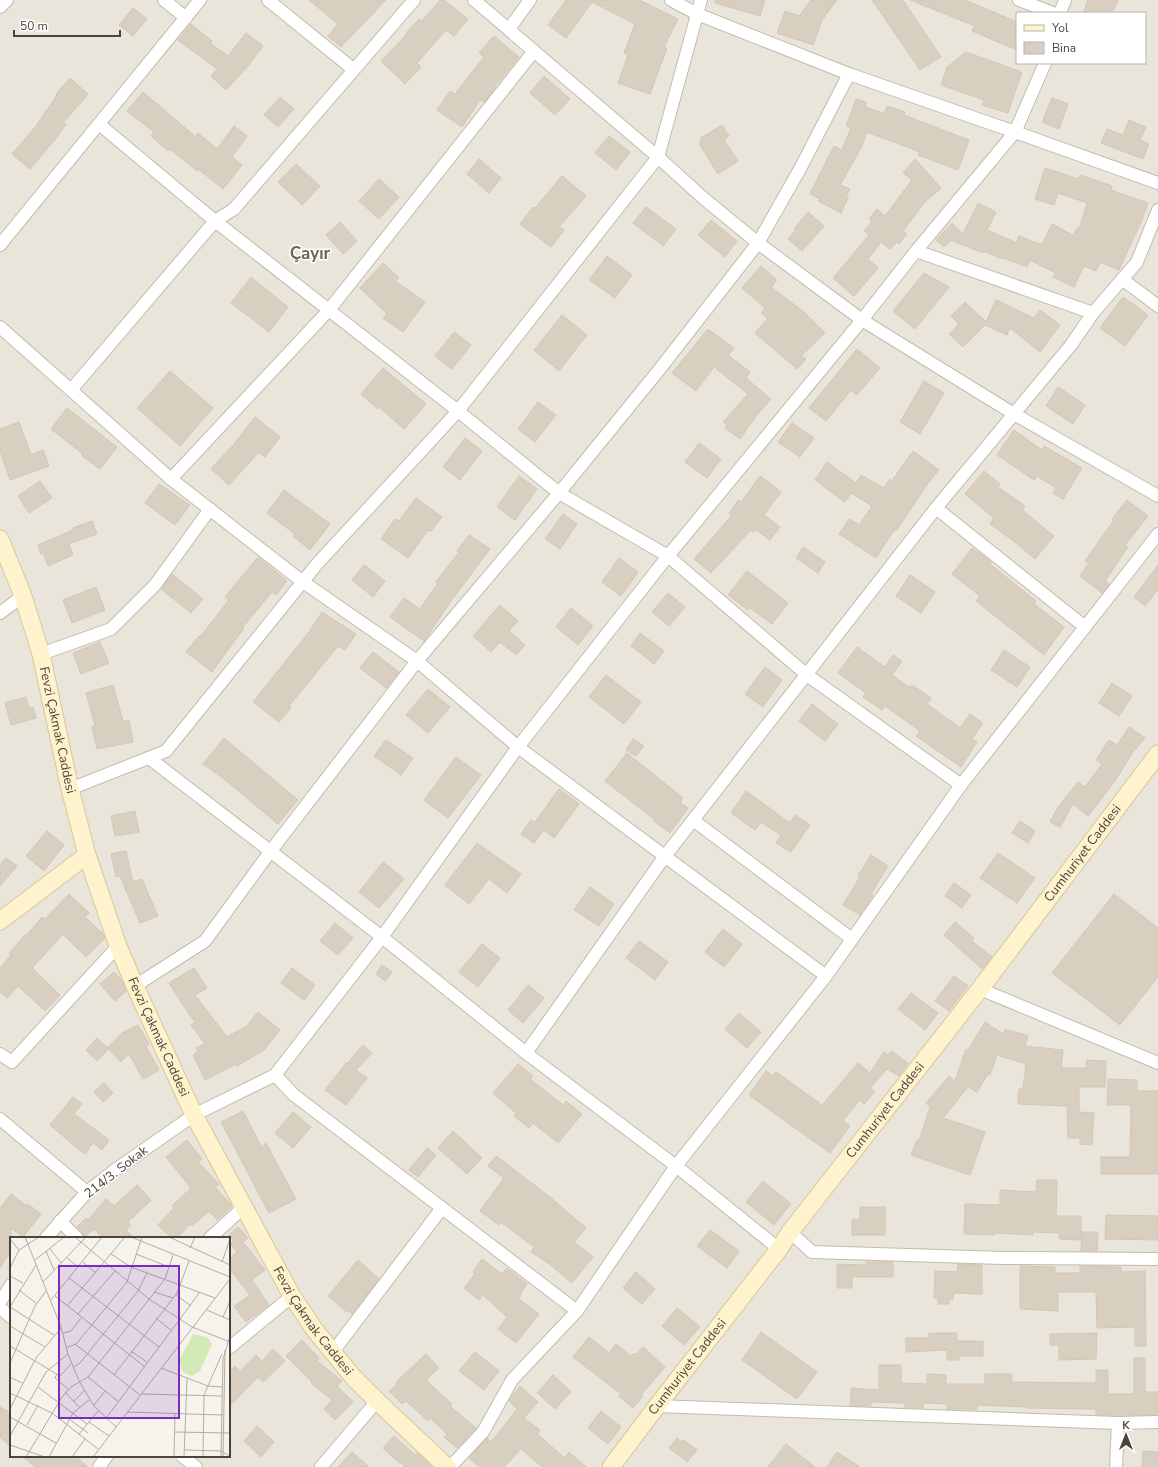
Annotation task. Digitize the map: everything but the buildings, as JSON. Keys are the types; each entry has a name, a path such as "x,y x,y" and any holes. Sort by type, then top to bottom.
{"main road":[{"name":"Fevzi Çakmak Caddesi","path":"0,540 23,596 41,654 70,790 87,855 118,946 194,1115 292,1296 314,1330 376,1401 447,1467"},
{"name":"Cumhuriyet Caddesi","path":"611,1467 779,1249 790,1232 980,989 1158,754"},
{"path":"0,921 87,855"}],"street":[{"path":"0,7 7,0"},
{"path":"164,0 186,18"},
{"path":"0,245 200,0"},
{"path":"268,0 353,69"},
{"path":"72,390 215,221 234,209 414,0"},
{"path":"474,0 658,157 702,197 758,243 862,320 1014,414 1158,496"},
{"path":"509,29 530,0"},
{"path":"671,0 697,14 849,74 1158,183"},
{"path":"70,790 166,751 317,564 458,411 658,157 701,0"},
{"path":"1019,0 1049,12"},
{"path":"1060,12 1065,0"},
{"path":"171,479 329,310 534,51"},
{"path":"577,1311 294,1095 275,1075 382,937 518,747 668,556 862,320 916,251 1015,132 1045,64"},
{"path":"135,986 205,941 270,852 417,661 559,493 659,370 758,243 801,167 849,74"},
{"path":"99,124 215,221 458,411 559,493 668,556 807,675 961,785"},
{"path":"526,1053 665,856 936,508 1071,345 1093,313 1137,262 1158,210"},
{"path":"916,251 1093,313"},
{"path":"1122,279 1158,306"},
{"path":"0,327 171,479 303,582 417,661 518,747 826,976"},
{"path":"936,508 1085,627"},
{"path":"41,654 111,629 155,585 210,509"},
{"path":"450,1467 483,1432 512,1380 577,1311 676,1166 826,976 961,785 1158,534"},
{"path":"0,613 23,596"},
{"path":"149,758 382,937 526,1053 676,1166 779,1249"},
{"path":"693,820 852,939"},
{"path":"0,1054 12,1062 118,946"},
{"path":"980,989 1158,1063"},
{"name":"214/3. Sokak","path":"47,1237 87,1192 115,1170 194,1115 275,1075"},
{"path":"0,1119 87,1192"},
{"path":"211,1237 244,1207"},
{"path":"332,1352 442,1208"},
{"path":"60,1221 76,1237"},
{"path":"790,1232 812,1252 1003,1258 1158,1259"},
{"path":"0,1302 10,1287"},
{"path":"230,1347 292,1296"},
{"path":"0,1308 10,1317"},
{"path":"321,1467 376,1401"},
{"path":"657,1406 1118,1422 1158,1422"},
{"path":"1116,1467 1118,1422"},
{"path":"99,1467 106,1457"},
{"path":"183,1457 196,1467"}],"shaded area":[{"path":"0,0 1158,0 1158,1467 0,1467"}],"district":[{"name":"Çayır","path":"310,253"}]}
